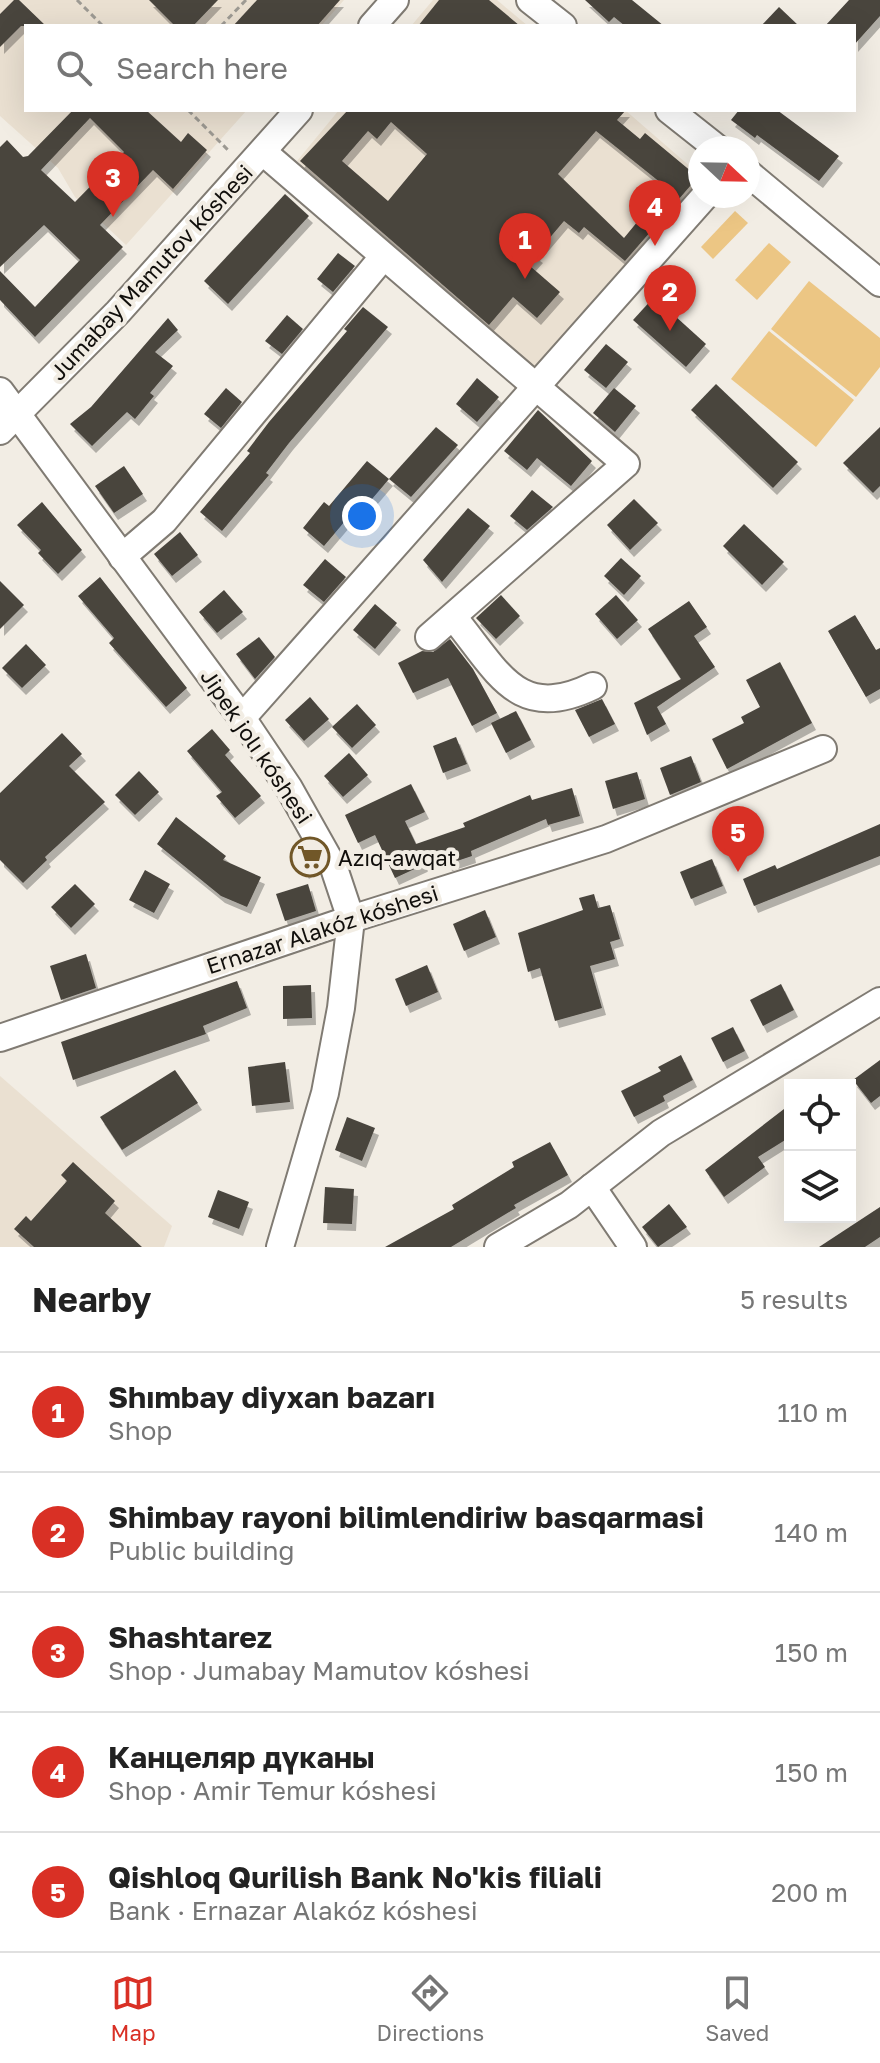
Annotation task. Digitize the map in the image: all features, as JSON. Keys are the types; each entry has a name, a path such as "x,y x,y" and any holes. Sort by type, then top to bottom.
{"street":[{"path":"374,24 395,0"},
{"path":"530,0 560,24"},
{"name":"Jumabay Mamutov kóshesi","path":"9,423 118,312 297,112"},
{"path":"672,112 702,136"},
{"path":"263,152 626,464 429,637"},
{"path":"760,183 880,283"},
{"path":"242,718 694,208"},
{"path":"122,557 164,521 383,257"},
{"name":"Jipek jolı kóshesi","path":"0,391 9,423 122,557 242,718 289,788 334,868 351,919 341,1008 325,1093 280,1247"},
{"path":"454,618 515,691 544,701 566,699 593,686"},
{"name":"Ernazar Alakóz kóshesi","path":"0,1038 351,919 606,839 823,749"},
{"path":"498,1247 592,1187 661,1133 880,1001"},
{"path":"592,1187 633,1247"}],"path":[{"path":"77,0 101,24"},
{"path":"223,24 246,0"},
{"path":"190,112 228,150"}],"shaded area":[{"path":"0,0 344,0 323,24 24,24 24,112 245,112 126,245 75,197 58,168 0,116"},
{"path":"433,0 497,0 526,24 413,24"},
{"path":"337,112 627,112 688,165 688,200 536,372 297,161"},
{"path":"735,211 748,223 713,259 701,247"},
{"path":"769,243 791,262 757,300 735,280"},
{"path":"809,281 880,338 880,367 856,397 771,329"},
{"path":"769,331 854,400 816,447 731,379"},
{"path":"0,1076 172,1226 164,1247 0,1247"}],"building":[{"path":"14,0 19,0 44,24 24,24 0,47 0,14"},
{"path":"149,0 218,0 195,24 173,24"},
{"path":"257,0 340,0 319,24 235,24"},
{"path":"439,0 489,0 518,24 420,24"},
{"path":"585,0 632,0 662,24 623,24 614,17 609,22"},
{"path":"849,0 880,0 880,16 856,43 856,24 827,24"},
{"path":"779,7 797,24 763,24"},
{"path":"71,112 148,112 181,142 188,133 207,150 173,189 153,170 100,225 123,247 35,337 0,300 0,271 35,307 80,260 44,225 0,267 0,147 7,140 23,157 28,156","holes":["90,118 124,152 75,202 41,170"]},
{"path":"346,112 624,112 617,120 640,139 645,133 688,169 688,189 625,261 584,227 579,233 564,221 536,254 539,256 530,266 560,292 537,318 513,297 489,325 300,161","holes":["391,122 427,154 388,201 342,161 368,131 377,139","596,131 666,187 624,238 558,174"]},
{"path":"737,112 780,112 839,156 819,181 760,136 752,136 731,120"},
{"path":"285,194 309,216 228,304 204,281"},
{"path":"338,253 355,266 333,292 317,279"},
{"path":"654,297 706,344 686,367 633,320"},
{"path":"363,307 388,327 289,443 266,473 269,475 222,531 200,512 250,453 247,451 269,422 347,331 344,329"},
{"path":"287,315 303,329 282,354 265,341"},
{"path":"168,318 178,330 155,352 173,366 150,393 154,396 135,419 127,412 92,446 70,424 91,407"},
{"path":"606,344 628,362 606,388 584,370"},
{"path":"477,378 499,397 477,422 456,404"},
{"path":"716,384 798,462 773,488 691,410"},
{"path":"226,388 242,402 221,428 204,414"},
{"path":"614,388 636,406 615,432 593,413"},
{"path":"538,410 592,461 571,486 537,458 527,470 504,451"},
{"path":"436,427 458,445 411,497 389,479"},
{"path":"880,427 880,486 873,493 843,463"},
{"path":"367,461 389,479 367,505 362,501 324,546 303,528 324,502 329,506"},
{"path":"124,466 143,494 114,513 95,486"},
{"path":"532,490 553,507 527,530 510,516"},
{"path":"634,499 658,523 630,550 607,525"},
{"path":"42,502 82,550 58,574 17,525"},
{"path":"468,508 490,526 442,582 423,560"},
{"path":"744,524 784,562 762,585 723,546"},
{"path":"180,532 198,555 172,576 154,554"},
{"path":"621,558 641,576 624,595 604,576"},
{"path":"325,559 346,577 324,602 303,585"},
{"path":"100,577 187,688 166,707 109,643 114,638 78,596"},
{"path":"0,581 24,605 0,629"},
{"path":"224,590 243,612 217,633 199,612"},
{"path":"501,595 520,616 496,639 476,618"},
{"path":"616,595 638,620 617,639 595,614"},
{"path":"689,601 707,627 694,636 715,667 657,707 666,724 647,735 634,703 681,679 648,629"},
{"path":"375,604 397,623 375,649 353,630"},
{"path":"855,615 876,650 880,648 880,689 866,697 828,631"},
{"path":"259,637 275,657 255,679 236,654"},
{"path":"450,639 473,669 497,713 472,726 448,678 413,693 398,663 422,651 433,652"},
{"path":"26,644 46,665 22,688 2,668"},
{"path":"780,662 812,723 727,769 712,739 744,723 741,717 760,707 746,680"},
{"path":"310,697 329,719 304,741 285,720"},
{"path":"602,699 615,724 589,737 575,710"},
{"path":"357,704 376,725 352,748 332,727"},
{"path":"516,711 531,740 506,753 491,723"},
{"path":"212,729 230,750 225,755 261,796 235,818 216,796 222,792 187,751"},
{"path":"62,733 82,754 69,766 105,802 45,857 47,860 23,883 0,860 0,793"},
{"path":"456,737 467,764 443,773 433,746"},
{"path":"349,753 368,775 343,797 324,776"},
{"path":"691,756 701,782 670,795 660,768"},
{"path":"139,771 159,792 135,815 115,795"},
{"path":"637,772 645,799 613,809 605,781"},
{"path":"411,784 425,812 405,821 416,844 465,827 463,823 530,795 532,800 572,788 580,816 548,825 546,819 471,851 472,856 448,864 445,855 395,878 375,835 358,843 345,815"},
{"path":"176,817 226,856 223,860 261,877 247,907 221,896 157,844"},
{"path":"880,824 880,856 754,906 743,879 775,865 777,869"},
{"path":"303,846 315,866 305,872 292,853"},
{"path":"712,859 723,886 691,899 680,872"},
{"path":"145,870 170,884 154,913 129,900"},
{"path":"75,884 95,904 71,928 51,907"},
{"path":"308,884 316,911 285,921 276,894"},
{"path":"594,894 598,908 610,905 620,939 610,942 615,959 590,966 602,1008 555,1021 540,968 528,972 518,933 583,910 579,898"},
{"path":"485,910 496,937 464,951 453,924"},
{"path":"86,954 96,988 61,1000 50,966"},
{"path":"427,965 438,992 406,1006 395,979"},
{"path":"237,981 247,1008 203,1026 206,1034 73,1080 61,1042"},
{"path":"781,984 794,1010 763,1026 750,1000"},
{"path":"311,985 312,1018 283,1019 283,986"},
{"path":"733,1027 745,1051 723,1062 711,1038"},
{"path":"681,1055 693,1080 663,1096 665,1101 634,1117 621,1091 661,1071 658,1067"},
{"path":"880,1060 880,1096 871,1103 854,1079"},
{"path":"285,1062 290,1102 252,1106 248,1067"},
{"path":"175,1070 198,1103 122,1150 100,1117"},
{"path":"784,1109 784,1141 758,1157 765,1167 724,1197 705,1170"},
{"path":"347,1117 375,1128 362,1161 335,1150"},
{"path":"550,1142 568,1175 514,1205 516,1208 451,1247 385,1247 454,1209 452,1205 514,1167 512,1162"},
{"path":"73,1162 115,1201 105,1213 142,1247 34,1247 14,1229 26,1216 31,1221 67,1181 61,1175"},
{"path":"325,1187 354,1189 352,1224 323,1223"},
{"path":"218,1190 249,1202 239,1229 208,1217"},
{"path":"669,1204 687,1227 658,1247 642,1227"},
{"path":"880,1207 880,1237 865,1247 819,1247 856,1223"}],"place":[{"name":"Shashtarez","path":"113,217"},
{"name":"Канцеляр дүканы","path":"655,246"},
{"name":"Shımbay diyxan bazarı","path":"525,279"},
{"name":"Shimbay rayoni bilimlendiriw basqarmasi","path":"670,331"},
{"name":"Azıq-awqat","path":"310,857"},
{"name":"Qishloq Qurilish Bank No'kis filiali","path":"738,872"}]}
